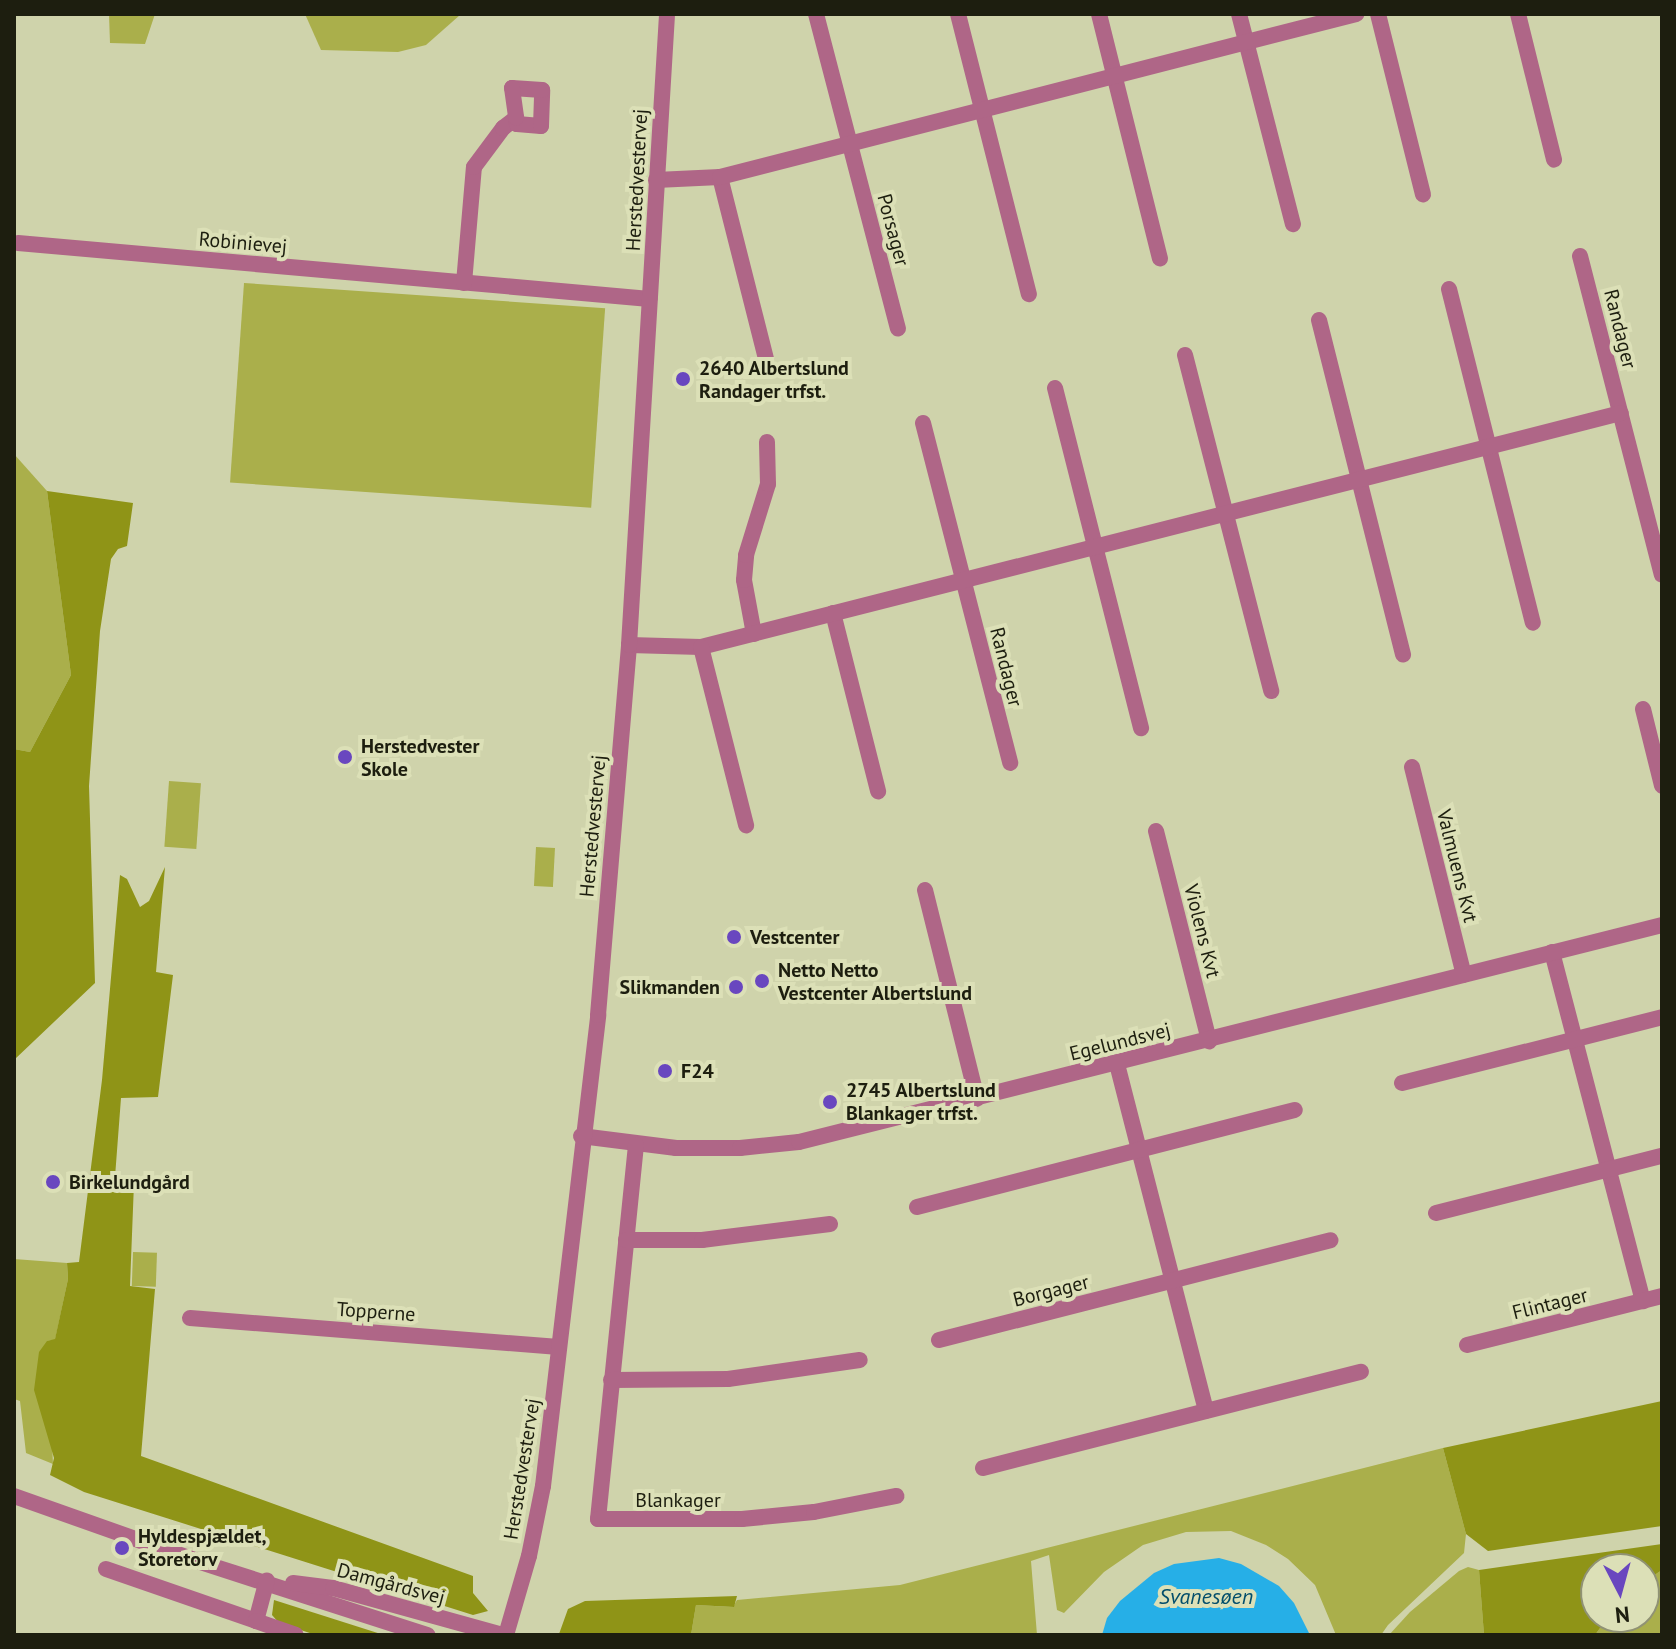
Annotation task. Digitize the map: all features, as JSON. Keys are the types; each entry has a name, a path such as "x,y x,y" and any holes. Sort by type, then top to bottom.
{"street":[{"name":"Herstedvestervej","path":"505,1635 529,1556 543,1486 581,1136 598,1015 629,645 667,14"},
{"name":"Porsager","path":"816,14 898,328"},
{"path":"958,14 1029,294"},
{"path":"1099,14 1160,259"},
{"path":"1239,14 1293,224"},
{"path":"656,180 720,177 1356,14"},
{"path":"1378,14 1423,194"},
{"path":"1518,14 1554,160"},
{"path":"464,283 474,167 503,128 516,118"},
{"path":"720,177 766,359"},
{"name":"Robinievej","path":"18,243 650,299"},
{"name":"Randager","path":"1580,256 1662,575"},
{"path":"1449,289 1533,623"},
{"path":"1319,320 1403,655"},
{"path":"1185,355 1271,691"},
{"path":"1055,388 1141,728"},
{"path":"629,645 701,647 1621,413"},
{"name":"Randager","path":"923,423 1010,763"},
{"path":"754,634 744,580 746,555 768,484 767,442"},
{"path":"833,613 878,791"},
{"path":"701,647 746,825"},
{"path":"1643,709 1662,786"},
{"name":"Valmuens Kvt","path":"1412,767 1464,975"},
{"name":"Violens Kvt","path":"1156,831 1209,1041"},
{"path":"925,890 977,1099"},
{"name":"Egelundsvej","path":"581,1136 636,1145 709,1149 799,1142 1662,925"},
{"path":"1552,952 1643,1301"},
{"path":"1402,1083 1662,1017"},
{"path":"1117,1064 1206,1411"},
{"path":"917,1207 1295,1110"},
{"name":"Blankager","path":"636,1145 598,1519 742,1519 814,1512 896,1496"},
{"path":"1436,1213 1662,1156"},
{"path":"626,1240 702,1240 830,1224"},
{"name":"Borgager","path":"939,1340 1330,1240"},
{"name":"Flintager","path":"1467,1345 1662,1296"},
{"name":"Topperne","path":"190,1318 559,1347"},
{"path":"611,1380 728,1379 860,1360"},
{"path":"983,1468 1361,1372"},
{"name":"Damgårdsvej","path":"14,1496 200,1562 267,1580 330,1605 428,1635"},
{"path":"106,1569 296,1635"},
{"path":"256,1621 267,1580"},
{"name":"Damgårdsvej","path":"267,1580 333,1588 505,1635"}],"green space":[{"path":"109,14 155,14 145,44 110,43"},
{"path":"305,14 460,15 426,45 398,52 321,50"},
{"path":"244,283 605,308 591,508 230,483"},
{"path":"14,454 47,491 71,675 30,752 14,749"},
{"path":"169,781 201,783 196,849 164,847"},
{"path":"536,847 555,848 553,887 534,886"},
{"path":"133,1252 157,1253 156,1287 132,1286"},
{"path":"14,1259 67,1263 68,1279 55,1340 47,1341 53,1464 26,1453 20,1401 14,1399"},
{"path":"1443,1448 1466,1534 1464,1553 1381,1635 1336,1635 1315,1585 1288,1559 1266,1545 1231,1531 1186,1532 1143,1545 1104,1572 1064,1613 1057,1610 1049,1555 1031,1561 1037,1635 691,1635 696,1605 733,1607 737,1600 900,1585"},
{"path":"1468,1567 1479,1570 1484,1635 1389,1635 1410,1612"},
{"path":"1662,1570 1662,1635 1595,1635 1660,1633"}],"shaded area":[{"path":"47,491 133,503 127,546 118,549 111,559 100,631 89,786 95,983 14,1060 14,749 30,752 71,675"},
{"path":"165,867 156,972 173,975 158,1097 121,1098 115,1177 134,1183 130,1286 155,1289 141,1456 473,1576 473,1593 488,1611 473,1615 84,1492 50,1475 54,1458 34,1390 39,1352 47,1341 55,1339 68,1279 67,1263 79,1262 102,1080 120,875 127,879 140,907 149,901"},
{"path":"1662,1401 1662,1526 1488,1551 1466,1534 1443,1448"},
{"path":"1662,1544 1662,1570 1660,1571 1660,1553 1599,1553"},
{"path":"1580,1556 1580,1633 1596,1633 1484,1635 1479,1570"},
{"path":"737,1596 734,1607 696,1605 691,1635 559,1634 568,1609 585,1601"},
{"path":"274,1600 384,1635 316,1635 279,1623 272,1615"}],"water":[{"name":"Svanesøen","path":"1219,1558 1241,1564 1279,1586 1294,1603 1310,1635 1102,1635 1107,1618 1120,1601 1154,1573 1174,1564"}],"place":[{"name":"2640 Albertslund Randager trfst.","path":"683,379"},
{"name":"Herstedvester Skole","path":"345,757"},
{"name":"Vestcenter","path":"734,937"},
{"name":"Netto Netto Vestcenter Albertslund","path":"762,981"},
{"name":"Slikmanden","path":"736,987"},
{"name":"F24","path":"665,1071"},
{"name":"2745 Albertslund Blankager trfst.","path":"830,1102"},
{"name":"Birkelundgård","path":"53,1182"},
{"name":"Hyldespjældet, Storetorv","path":"122,1548"}]}
